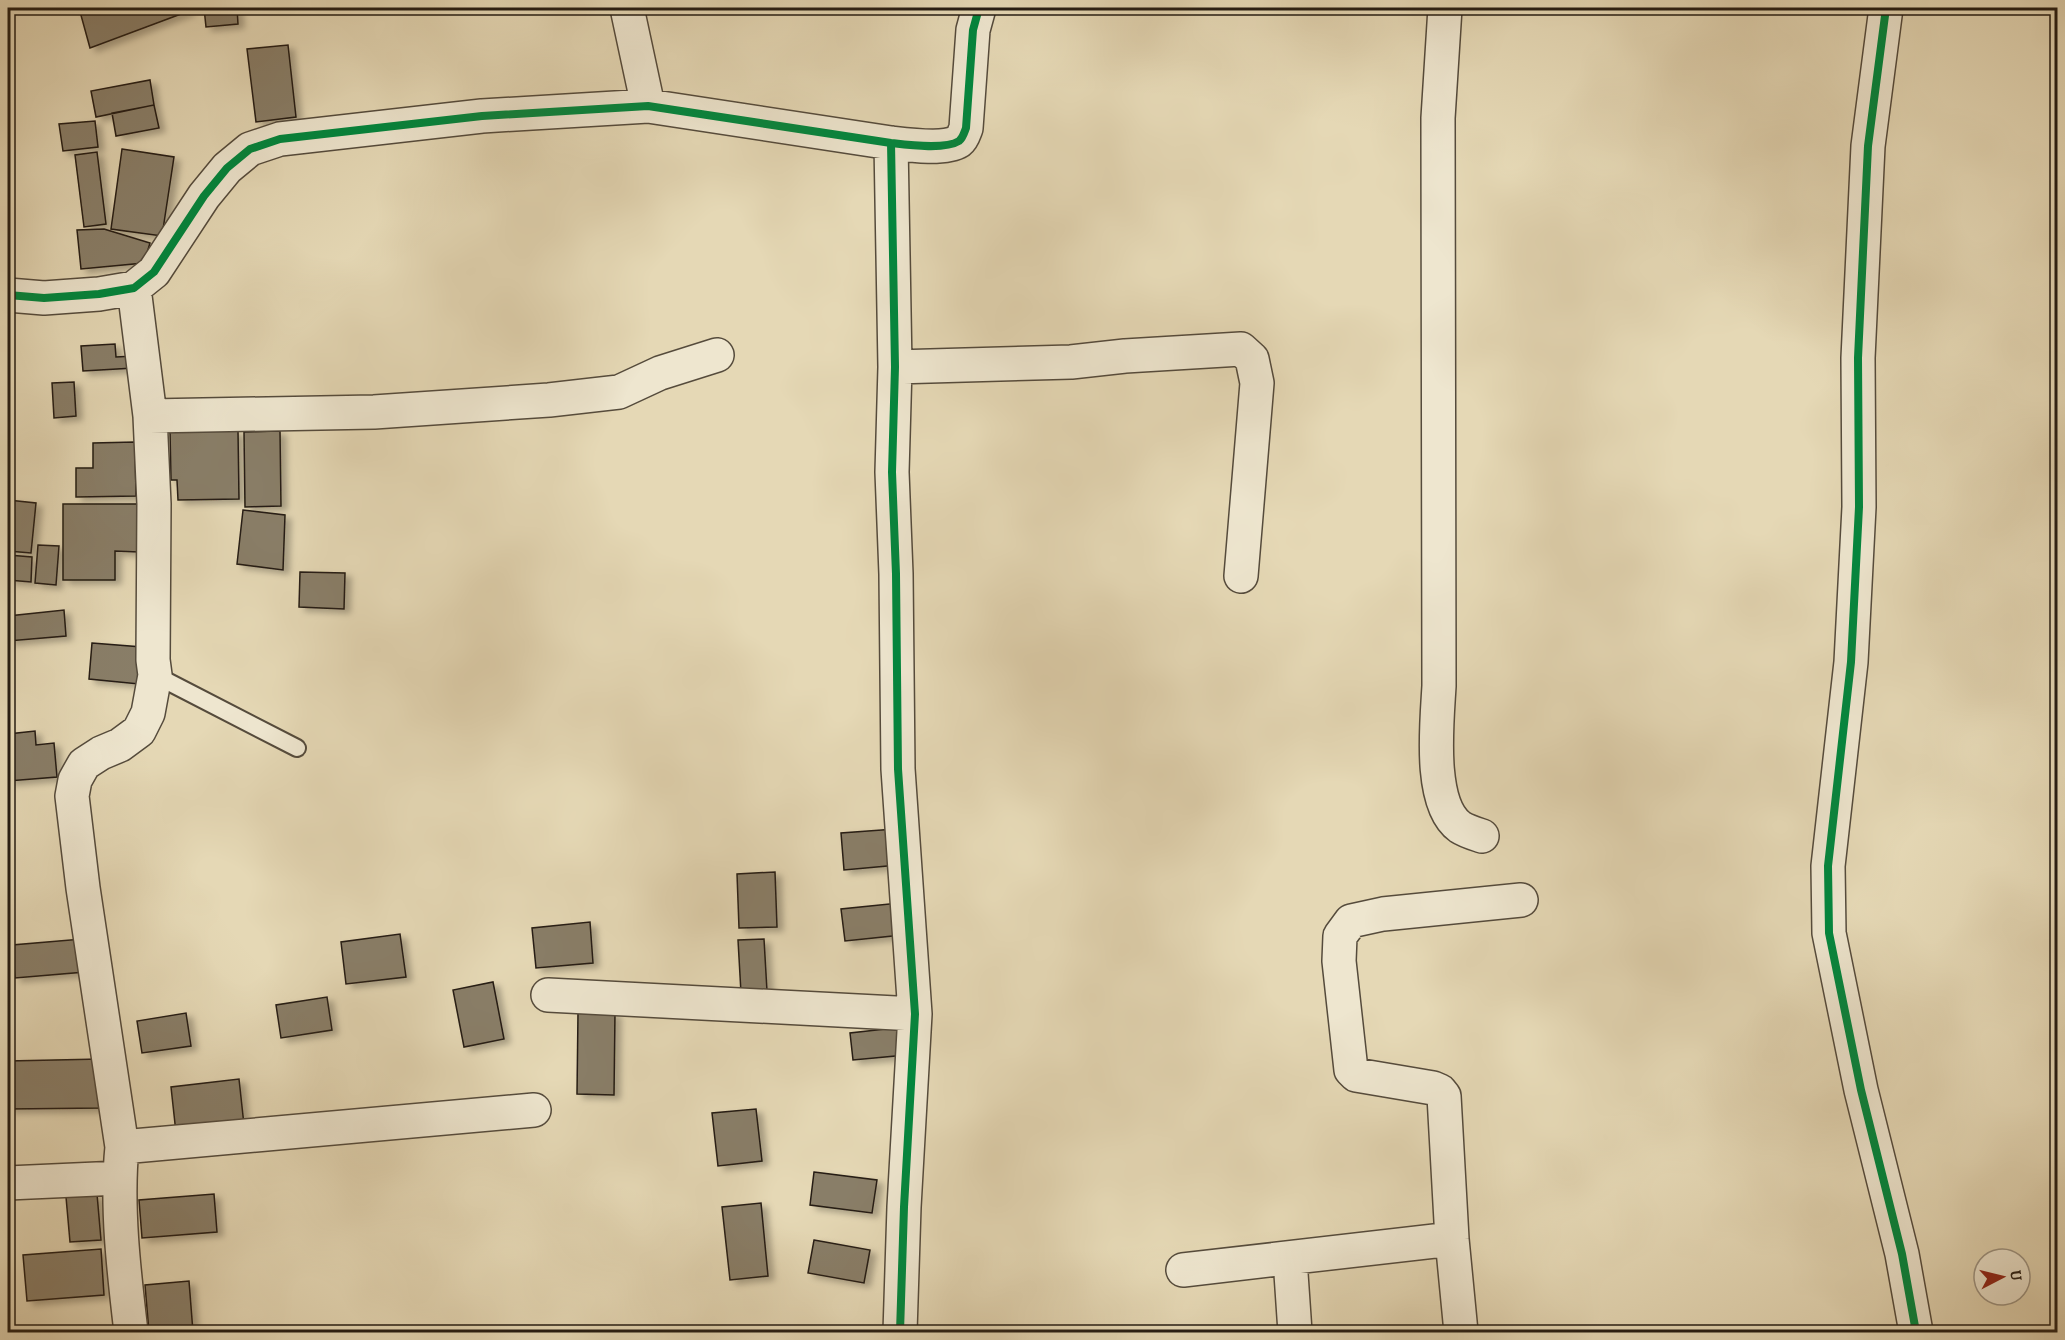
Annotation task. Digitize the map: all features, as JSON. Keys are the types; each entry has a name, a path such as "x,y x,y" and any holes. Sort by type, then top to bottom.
{"street":[{"path":"627,8 648,106"},
{"path":"8,295 44,298 99,294 134,288 154,272 204,196 227,168 250,149 280,139 482,116 648,106 891,143 911,145 954,143 963,136 966,128 973,30 979,8"},
{"path":"1445,8 1438,118 1439,686 1435,738 1437,769 1446,811 1461,827 1482,836"},
{"path":"1886,8 1868,146 1858,358 1860,507 1851,662 1828,866 1829,933 1861,1090 1902,1254 1916,1332"},
{"path":"891,143 895,367 892,472 896,574 898,769 915,1014 900,1332"},
{"path":"131,1332 121,1162 72,796 75,780 84,764 139,731 148,713 155,675 150,416 134,288"},
{"path":"895,367 1071,362 1125,356 1241,349 1252,359 1257,383 1241,576"},
{"path":"150,416 374,412 549,400 619,392 660,373 717,355"},
{"path":"1461,1332 1452,1239 1444,1096 1433,1088 1356,1075 1352,1070 1339,961 1340,936 1352,921 1383,914 1521,900"},
{"path":"548,995 915,1014"},
{"path":"8,1183 121,1162 534,1110"},
{"path":"1183,1270 1452,1239"},
{"path":"1290,1259 1295,1332"}],"lane":[{"path":"155,675 297,748"}],"building":[{"path":"79,8 188,8 189,11 90,48"},
{"path":"204,8 237,8 238,24 206,27"},
{"path":"288,45 296,117 256,122 247,49"},
{"path":"150,80 154,105 96,117 91,91"},
{"path":"154,105 159,128 116,136 112,113"},
{"path":"95,121 98,147 63,151 59,124"},
{"path":"122,149 174,157 162,236 111,229"},
{"path":"97,152 106,224 84,227 75,155"},
{"path":"104,229 150,243 144,263 81,269 77,230"},
{"path":"115,344 116,357 134,356 134,368 83,371 81,346"},
{"path":"74,382 76,416 54,418 52,383"},
{"path":"170,431 238,431 239,499 178,500 177,480 171,480"},
{"path":"280,431 281,506 245,507 244,432"},
{"path":"135,442 136,496 76,497 76,468 93,468 93,443"},
{"path":"8,500 36,503 31,553 8,551"},
{"path":"63,504 139,504 139,552 115,551 115,580 63,580"},
{"path":"243,510 285,515 283,570 237,564"},
{"path":"38,545 59,546 56,585 35,583"},
{"path":"8,555 32,557 31,582 8,580"},
{"path":"300,572 345,573 344,609 299,607"},
{"path":"64,610 66,636 8,641 8,616"},
{"path":"92,643 142,647 139,684 89,679"},
{"path":"35,731 36,745 54,743 57,777 8,781 8,734"},
{"path":"895,829 898,865 844,870 841,833"},
{"path":"775,872 777,927 739,928 737,874"},
{"path":"899,903 902,935 845,941 841,909"},
{"path":"590,922 593,963 536,968 532,928"},
{"path":"400,934 406,977 346,984 341,942"},
{"path":"82,939 85,972 15,978 12,945"},
{"path":"764,939 767,991 741,993 738,940"},
{"path":"493,982 504,1039 464,1047 453,990"},
{"path":"327,997 332,1030 281,1038 276,1005"},
{"path":"186,1013 191,1046 142,1053 137,1021"},
{"path":"578,1013 615,1013 614,1095 577,1094"},
{"path":"903,1027 906,1055 853,1060 850,1033"},
{"path":"101,1059 102,1108 8,1109 8,1061"},
{"path":"239,1079 244,1125 176,1133 171,1087"},
{"path":"756,1109 762,1161 718,1166 712,1113"},
{"path":"814,1172 877,1180 872,1213 810,1205"},
{"path":"97,1194 101,1240 70,1242 66,1197"},
{"path":"214,1194 217,1232 142,1238 139,1200"},
{"path":"761,1203 768,1276 730,1280 722,1207"},
{"path":"814,1240 870,1250 864,1283 808,1273"},
{"path":"101,1249 104,1295 27,1301 23,1255"},
{"path":"189,1281 193,1332 149,1332 145,1285"}],"cycle path":[{"path":"8,295 44,298 99,294 134,288 154,272 204,196 227,168 250,149 280,139 482,116 648,106 891,143 926,146 953,144 960,140 966,128 973,30 979,8"},
{"path":"1886,8 1868,146 1858,358 1859,507 1851,662 1828,866 1829,933 1861,1090 1902,1254 1916,1332"},
{"path":"891,143 895,367 892,472 896,574 898,769 915,1014 904,1207 900,1332"}]}
